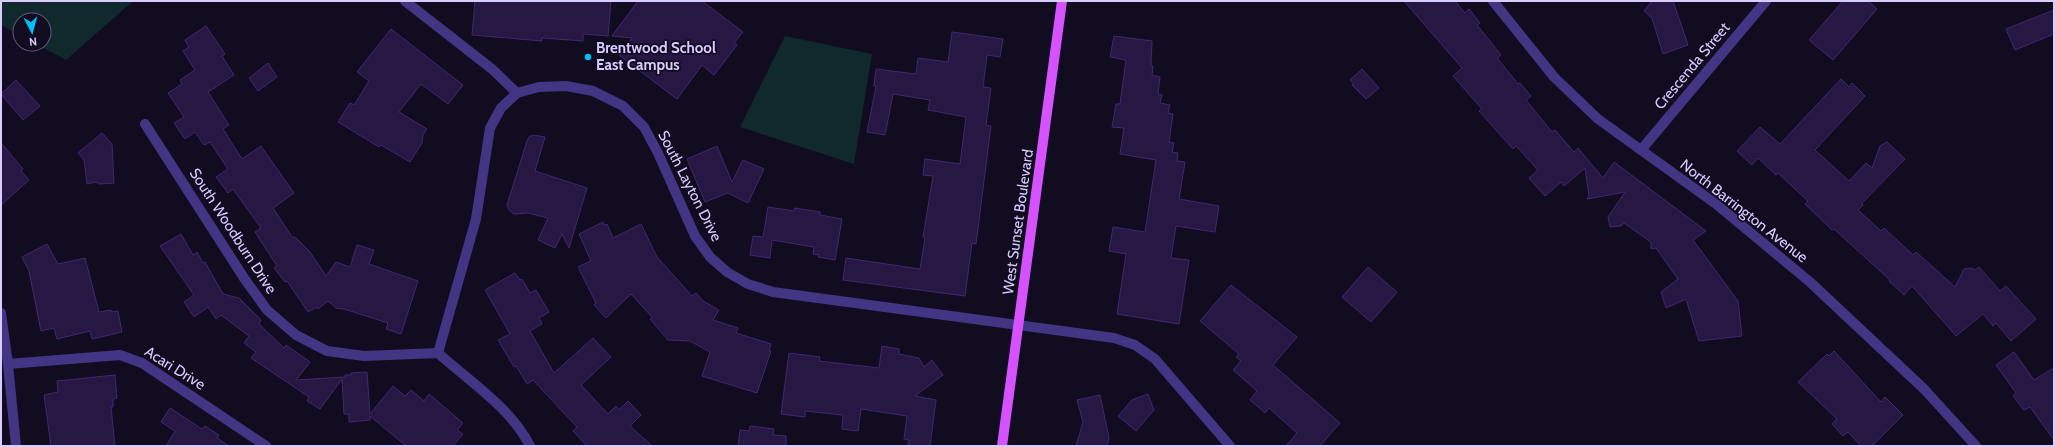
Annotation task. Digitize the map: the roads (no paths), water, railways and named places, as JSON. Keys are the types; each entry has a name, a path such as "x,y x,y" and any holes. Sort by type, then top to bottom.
{"main road":[{"name":"West Sunset Boulevard","path":"1002,446 1062,1"}],"street":[{"path":"404,1 492,69 517,93"},
{"name":"North Barrington Avenue","path":"1493,1 1554,77 1598,119 1716,204 1810,282 1924,389 1976,446"},
{"name":"Crescenda Street","path":"1641,150 1766,1"},
{"name":"South Layton Drive","path":"438,353 476,219 490,128 501,108 517,93 539,87 566,86 593,90 624,106 644,127 655,146 695,236 710,257 727,272 748,284 773,292 1114,338 1135,346 1155,358 1230,446"},
{"name":"South Woodburn Drive","path":"146,124 244,278 267,310 296,335 327,351 364,356 438,353"},
{"path":"1,313 8,364 16,446"},
{"path":"438,353 498,406 523,433 530,446"},
{"name":"Acari Drive","path":"8,364 120,355 142,363 266,446"}],"place":[{"name":"Brentwood School East Campus","path":"588,57"}]}
